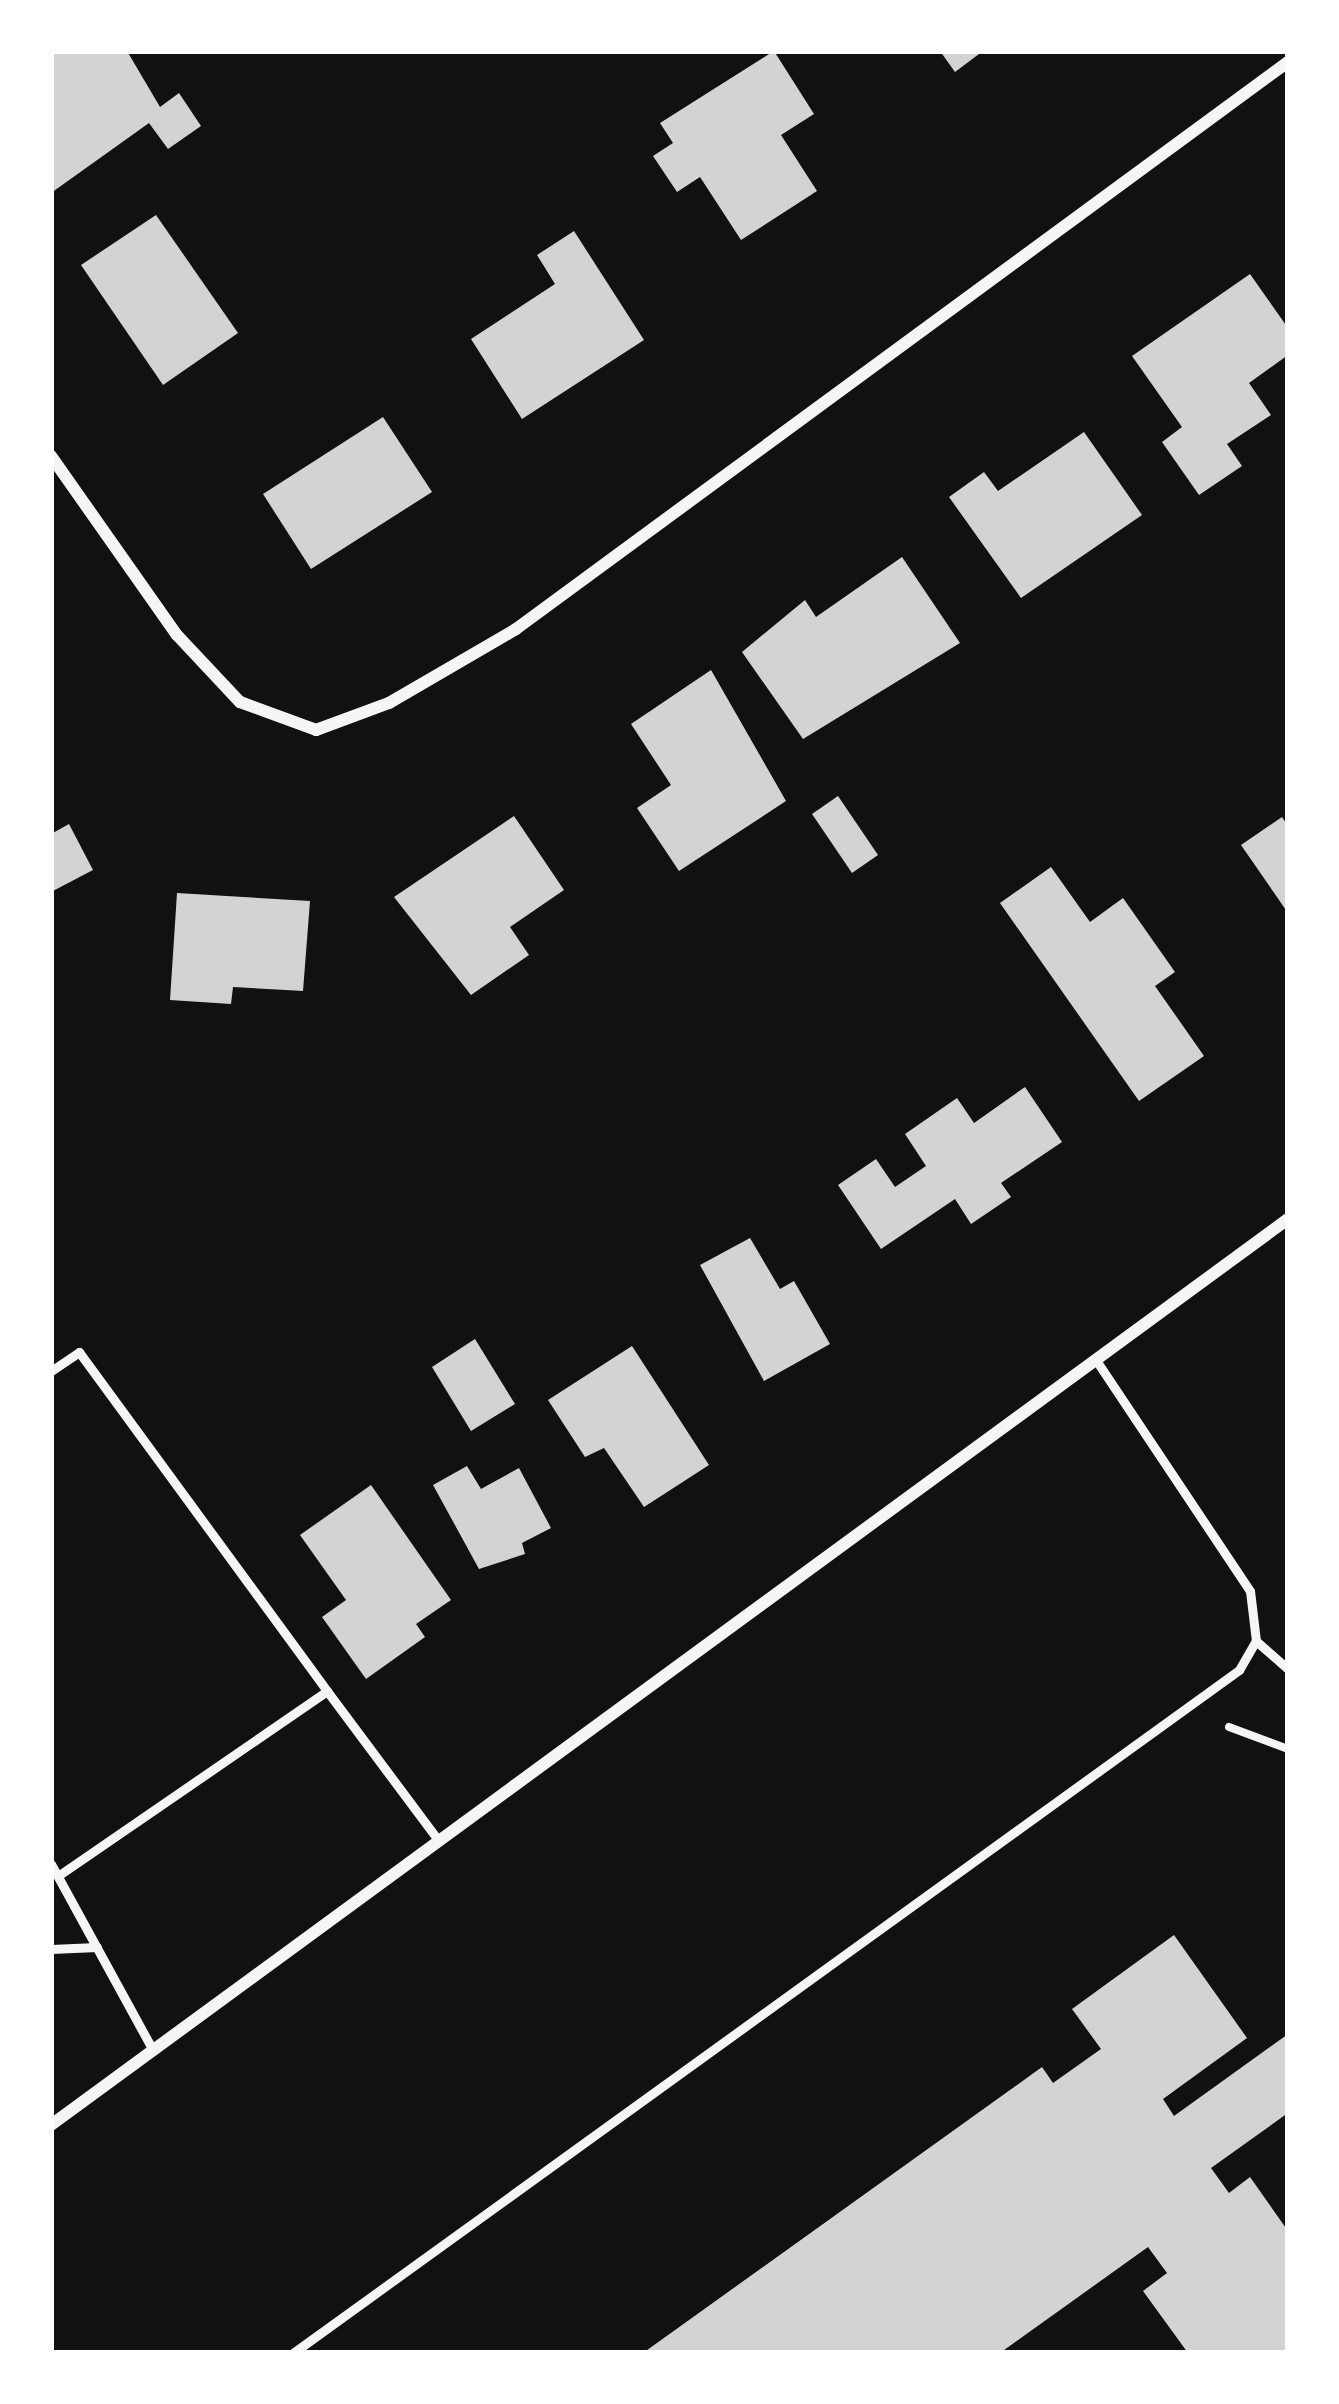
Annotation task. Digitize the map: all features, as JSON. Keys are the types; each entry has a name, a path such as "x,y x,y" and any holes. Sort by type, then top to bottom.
{"street":[{"path":"51,456 177,635 240,702 316,730 389,703 516,629 1288,62"},
{"path":"51,2125 1288,1219"}],"lane":[{"path":"51,1372 79,1352 439,1840"},
{"path":"293,2353 1239,1670 1256,1641 1250,1591 1096,1360"},
{"path":"1256,1641 1288,1669"},
{"path":"58,1876 327,1691"},
{"path":"51,1864 153,2050"},
{"path":"51,1949 97,1947"}],"building":[{"path":"51,51 127,51 160,107 179,93 201,126 168,149 149,123 51,193"},
{"path":"774,51 814,114 781,135 817,191 741,240 700,177 677,192 653,156 673,143 660,123"},
{"path":"940,51 983,51 955,72"},
{"path":"156,215 238,333 163,385 81,265"},
{"path":"574,231 644,340 522,419 471,339 555,284 537,255"},
{"path":"1250,274 1288,328 1288,355 1249,383 1271,415 1227,444 1242,466 1199,495 1162,442 1182,427 1132,356"},
{"path":"383,417 432,492 311,569 263,494"},
{"path":"1084,432 1142,515 1021,598 949,497 984,472 998,491"},
{"path":"902,557 960,643 803,739 742,652 805,600 816,617"},
{"path":"711,670 786,801 679,871 637,808 671,785 631,724"},
{"path":"838,796 878,855 852,873 812,814"},
{"path":"514,816 564,890 510,927 529,955 471,995 394,897"},
{"path":"1282,817 1288,826 1288,913 1241,845"},
{"path":"69,824 93,870 51,892 51,834"},
{"path":"1051,867 1090,922 1123,898 1175,972 1155,986 1204,1056 1139,1101 1000,903"},
{"path":"177,893 310,901 303,991 233,987 231,1004 170,1000"},
{"path":"1025,1087 1062,1142 1001,1183 1011,1197 971,1224 955,1199 881,1249 838,1185 876,1159 895,1187 926,1166 905,1134 957,1098 974,1123"},
{"path":"750,1238 780,1289 794,1281 830,1344 764,1381 700,1265"},
{"path":"475,1339 515,1404 471,1431 432,1367"},
{"path":"632,1346 709,1465 644,1507 604,1448 585,1457 548,1400"},
{"path":"467,1466 481,1489 519,1468 551,1528 522,1543 525,1554 479,1569 433,1485"},
{"path":"371,1485 451,1600 416,1624 425,1637 366,1679 322,1617 346,1600 300,1535"},
{"path":"1174,1935 1247,2038 1163,2099 1174,2116 1288,2034 1288,2113 1211,2168 1229,2193 1250,2177 1288,2231 1288,2353 1188,2353 1143,2291 1167,2273 1148,2247 1000,2353 643,2353 1042,2067 1053,2083 1101,2049 1072,2009"}]}
